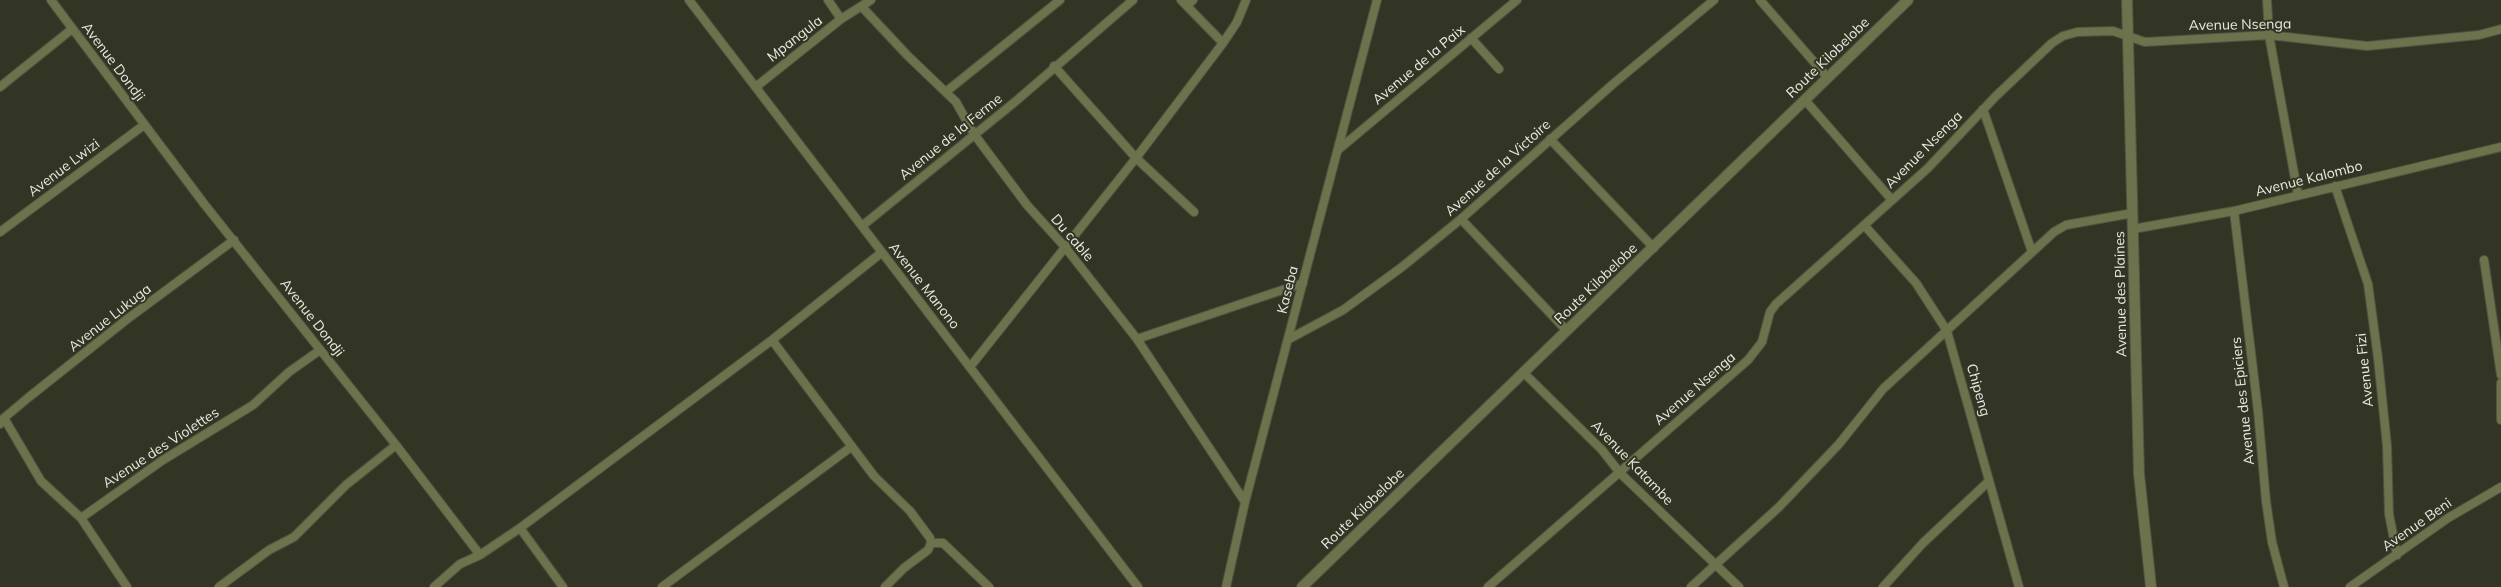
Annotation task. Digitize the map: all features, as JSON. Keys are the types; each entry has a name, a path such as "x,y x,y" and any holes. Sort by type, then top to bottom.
{"street":[{"name":"Avenue Dondji","path":"51,0 72,30 116,85 144,125 396,445 480,555"},
{"name":"Avenue Manono","path":"689,0 756,86 881,253 1138,587"},
{"path":"828,0 842,18"},
{"name":"Mpangula","path":"756,86 842,18 862,7 871,0"},
{"path":"948,91 1060,0"},
{"name":"Avenue de la Ferme","path":"862,226 1016,101 1054,66 1133,0"},
{"path":"1181,0 1190,3 1223,43"},
{"path":"970,367 1136,158 1223,43 1237,22 1246,0"},
{"name":"Kaseba","path":"1226,587 1245,502 1289,339 1376,0"},
{"name":"Avenue de la Paix","path":"1337,151 1518,0"},
{"name":"Avenue de la Victoire","path":"1289,339 1336,314 1365,295 1461,219 1613,84 1714,0"},
{"path":"1760,0 1828,78"},
{"name":"Route Kilobelobe","path":"1302,587 1654,248 1908,0"},
{"name":"Avenue des Plaines","path":"2127,0 2139,474 2151,587"},
{"path":"2267,0 2269,35 2298,195"},
{"name":"Du cable","path":"862,7 908,56 948,91 974,134 1027,205 1065,247 1137,339 1245,502"},
{"name":"Avenue Nsenga","path":"1488,587 1620,473 1698,402 1748,360 1762,342 1772,308 1928,168 1983,109 2052,43 2063,36 2077,32 2113,31 2145,42 2269,35 2367,46 2479,35 2501,29"},
{"path":"0,87 72,30"},
{"path":"1471,38 1499,69"},
{"path":"1054,66 1136,158 1194,212"},
{"path":"1805,100 1892,200"},
{"path":"1983,109 2032,252"},
{"name":"Avenue Lwizi","path":"0,232 144,125"},
{"path":"1550,139 1654,248"},
{"name":"Avenue Kalombo","path":"2133,229 2234,211 2501,147"},
{"path":"2491,150 2501,154"},
{"name":"Avenue Fizi","path":"2335,186 2368,284 2380,373 2389,514 2397,555"},
{"name":"Avenue des Epiciers","path":"2234,211 2258,411 2266,500 2272,542 2284,587"},
{"path":"1691,587 1779,508 1839,444 1883,389 2032,252 2062,227 2133,213"},
{"path":"1461,219 1567,331"},
{"name":"Chipeng","path":"1864,225 1916,283 1947,331 2018,587"},
{"name":"Avenue Lukuga","path":"2,418 126,320 234,240"},
{"path":"434,587 460,564 480,555 520,528 772,340 881,253"},
{"path":"2484,260 2498,332 2501,376"},
{"path":"1137,339 1303,283"},
{"path":"772,340 874,476 910,511 929,536 931,543 925,553 904,568 885,587"},
{"name":"Avenue des Violettes","path":"81,518 163,460 253,405 289,372 320,350"},
{"name":"Avenue Katambe","path":"1524,373 1602,450 1620,473 1739,587"},
{"path":"2501,383 2501,420"},
{"path":"2,418 41,481 51,493 81,518 127,587"},
{"path":"219,587 269,550 294,537 346,484 396,445"},
{"path":"662,587 851,447"},
{"path":"1882,587 1923,543 1988,482"},
{"name":"Avenue Beni","path":"2350,587 2448,518 2501,487"},
{"path":"520,528 563,587"},
{"path":"931,543 943,543 989,587"}]}
